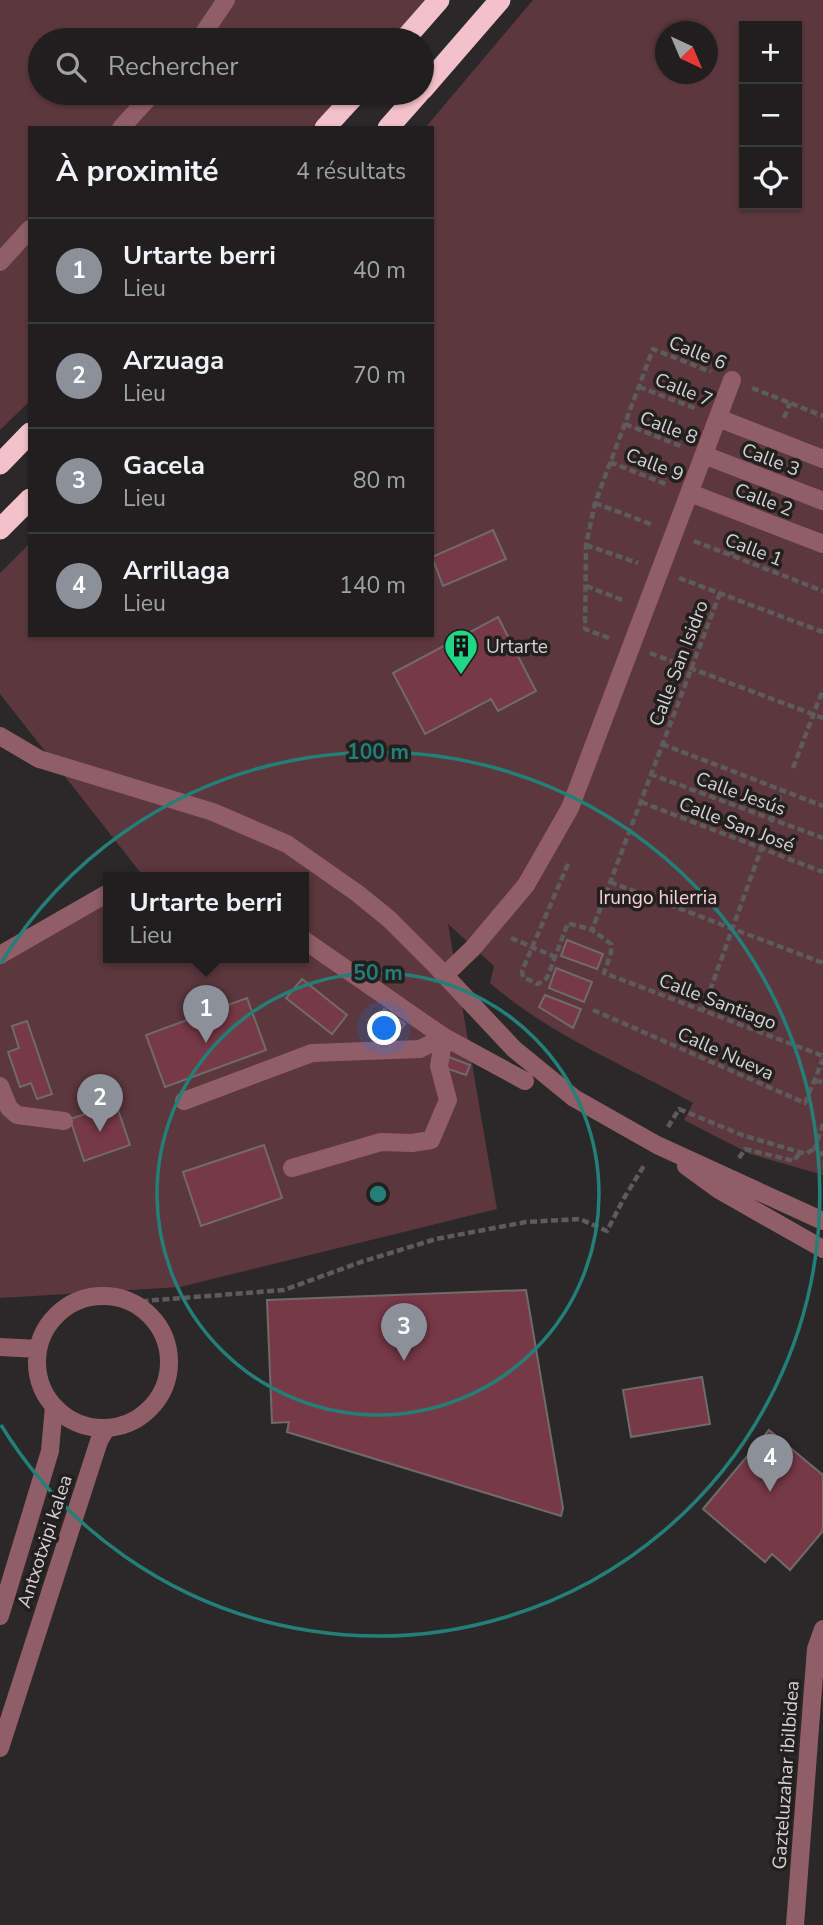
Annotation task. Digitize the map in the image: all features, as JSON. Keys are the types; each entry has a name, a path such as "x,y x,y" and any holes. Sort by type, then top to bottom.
{"highway":[{"path":"414,28 439,0"},
{"path":"434,76 500,0"},
{"path":"327,126 346,105"},
{"path":"390,126 409,105"},
{"path":"0,464 28,435"},
{"path":"0,529 28,501"}],"street":[{"path":"207,28 226,0"},
{"path":"123,126 142,105"},
{"path":"0,262 28,231"},
{"path":"444,975 473,948 526,885 570,808 732,380"},
{"path":"718,418 823,459"},
{"name":"Calle 3","path":"704,455 823,502"},
{"name":"Calle 2","path":"690,493 823,544"},
{"path":"0,736 40,759 213,811 287,844 389,919 514,1049 565,1091 657,1145 719,1190 823,1250"},
{"path":"0,955 103,896"},
{"path":"309,943 443,1037 525,1081"},
{"path":"184,1101 312,1053 420,1049 443,1037"},
{"path":"292,1168 381,1143 430,1140 448,1100 439,1066 443,1037"},
{"path":"0,1086 9,1108 17,1115 64,1121"},
{"path":"657,1145 823,1221"},
{"path":"99,1296 131,1302 145,1311 161,1330 169,1357 166,1382 153,1405 140,1417 106,1429 86,1427 64,1417 44,1395 36,1368 39,1341 55,1315 78,1300 99,1296"},
{"path":"0,1347 38,1349"},
{"name":"Antxotxipi kalea","path":"0,1615 50,1451 54,1406"},
{"name":"Antxotxipi kalea","path":"0,1748 99,1441 106,1429"},
{"name":"Gazteluzahar ibilbidea","path":"795,1925 816,1649 823,1629"}],"path":[{"name":"Calle 6","path":"639,387 653,349 823,416"},
{"name":"Calle 7","path":"639,387 718,418"},
{"path":"585,629 586,545 595,503 639,387"},
{"name":"Calle 8","path":"625,425 704,455"},
{"name":"Calle 9","path":"610,462 690,493"},
{"name":"Calle 1","path":"595,503 823,591"},
{"path":"586,545 823,632"},
{"path":"586,586 646,608"},
{"name":"Calle San Isidro","path":"592,930 720,593"},
{"path":"632,647 823,718"},
{"path":"793,768 823,689"},
{"path":"662,744 823,806"},
{"name":"Calle Jesús","path":"650,774 823,838"},
{"path":"703,1010 782,791"},
{"name":"Calle San José","path":"640,802 823,872"},
{"path":"550,842 566,850 570,859 522,971 523,977 538,984 544,982 568,923 592,930"},
{"path":"610,881 823,963"},
{"name":"Calle Santiago","path":"592,930 611,944 611,953 604,973 823,1057"},
{"path":"509,937 555,957"},
{"name":"Calle Nueva","path":"593,1010 805,1103 823,1057"},
{"path":"815,1081 823,1082"},
{"path":"678,1109 742,1135 806,1154 816,1148 823,1124"},
{"path":"131,1302 285,1290 361,1262 436,1239 526,1222 580,1219 607,1231 657,1145"},
{"path":"816,1148 823,1155"},
{"path":"752,1150 794,1161 800,1152"}],"green space":[{"path":"0,0 436,0 413,28 28,28 28,105 337,105 315,126 28,126 28,403 0,430"},
{"name":"Irungo hilerria","path":"533,0 823,0 823,1175 750,1154 684,1120 693,1103 562,1034 513,1002 490,983 494,966 448,924 497,1209 180,1287 0,1298 0,956 103,902 103,963 309,963 309,872 140,872 0,694 0,573 28,545 28,637 434,637 434,126 427,126"}],"building":[{"path":"493,530 506,559 443,586 434,556"},
{"name":"Urtarte","path":"498,617 536,691 498,711 491,699 425,734 393,673"},
{"path":"567,940 603,954 597,969 561,956"},
{"path":"556,968 592,982 584,1002 549,988"},
{"path":"302,979 347,1015 332,1034 286,998"},
{"path":"545,995 581,1009 573,1028 539,1007"},
{"path":"247,998 266,1050 165,1087 146,1035"},
{"path":"384,1009 405,1024 399,1031 395,1027 393,1030 377,1018"},
{"path":"27,1021 52,1094 37,1099 31,1083 20,1087 8,1052 19,1048 12,1026"},
{"path":"449,1057 470,1065 466,1075 445,1068"},
{"path":"116,1104 130,1145 84,1161 70,1119"},
{"path":"264,1145 282,1198 201,1226 183,1172"},
{"path":"526,1290 563,1508 561,1516 287,1432 289,1422 272,1423 267,1300"},
{"path":"702,1377 710,1424 631,1437 623,1390"},
{"path":"769,1430 823,1475 823,1531 790,1570 772,1554 765,1562 703,1509"}],"place":[{"name":"Urtarte","path":"461,676"},
{"name":"Urtarte berri","path":"206,1043"},
{"name":"Arzuaga","path":"100,1132"},
{"name":"Gacela","path":"404,1361"},
{"name":"Arrillaga","path":"770,1492"}]}
